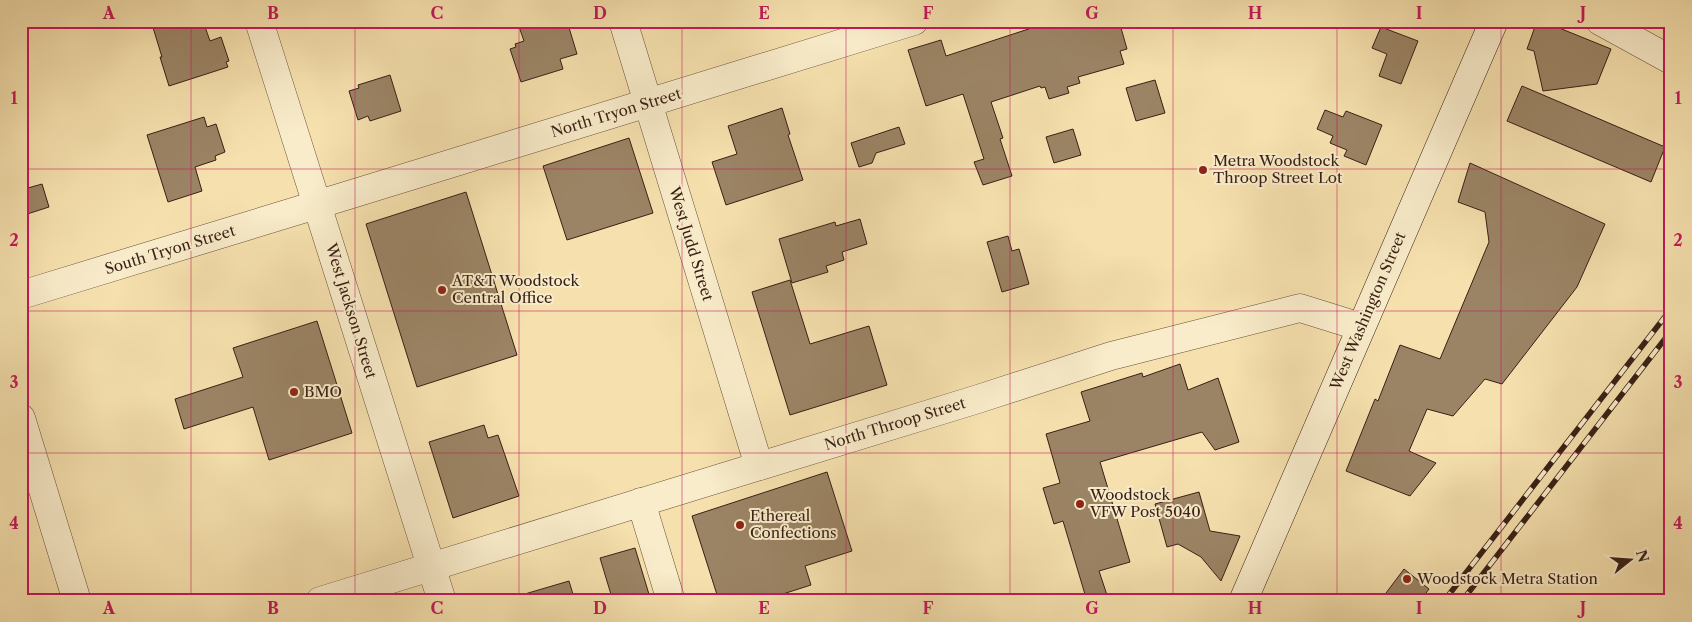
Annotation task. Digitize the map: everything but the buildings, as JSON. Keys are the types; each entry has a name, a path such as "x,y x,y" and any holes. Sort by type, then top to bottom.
{"street":[{"name":"West Jackson Street","path":"259,21 442,601"},
{"name":"West Judd Street","path":"623,21 759,466"},
{"name":"North Tryon Street","path":"318,206 914,21"},
{"name":"West Washington Street","path":"1243,601 1494,21"},
{"path":"1600,21 1671,60"},
{"name":"South Tryon Street","path":"21,295 318,206"},
{"name":"North Throop Street","path":"320,601 1111,356 1300,308 1361,327"},
{"path":"21,418 77,601"},
{"path":"641,502 672,601"}],"railway":[{"path":"1444,601 1671,309"},
{"path":"1462,601 1671,331"}],"place":[{"name":"Metra Woodstock Throop Street Lot","path":"1203,170"},
{"name":"AT&T Woodstock Central Office","path":"442,290"},
{"name":"BMO","path":"294,392"},
{"name":"Woodstock VFW Post 5040","path":"1080,504"},
{"name":"Ethereal Confections","path":"740,525"},
{"name":"Woodstock Metra Station","path":"1407,579"}]}
